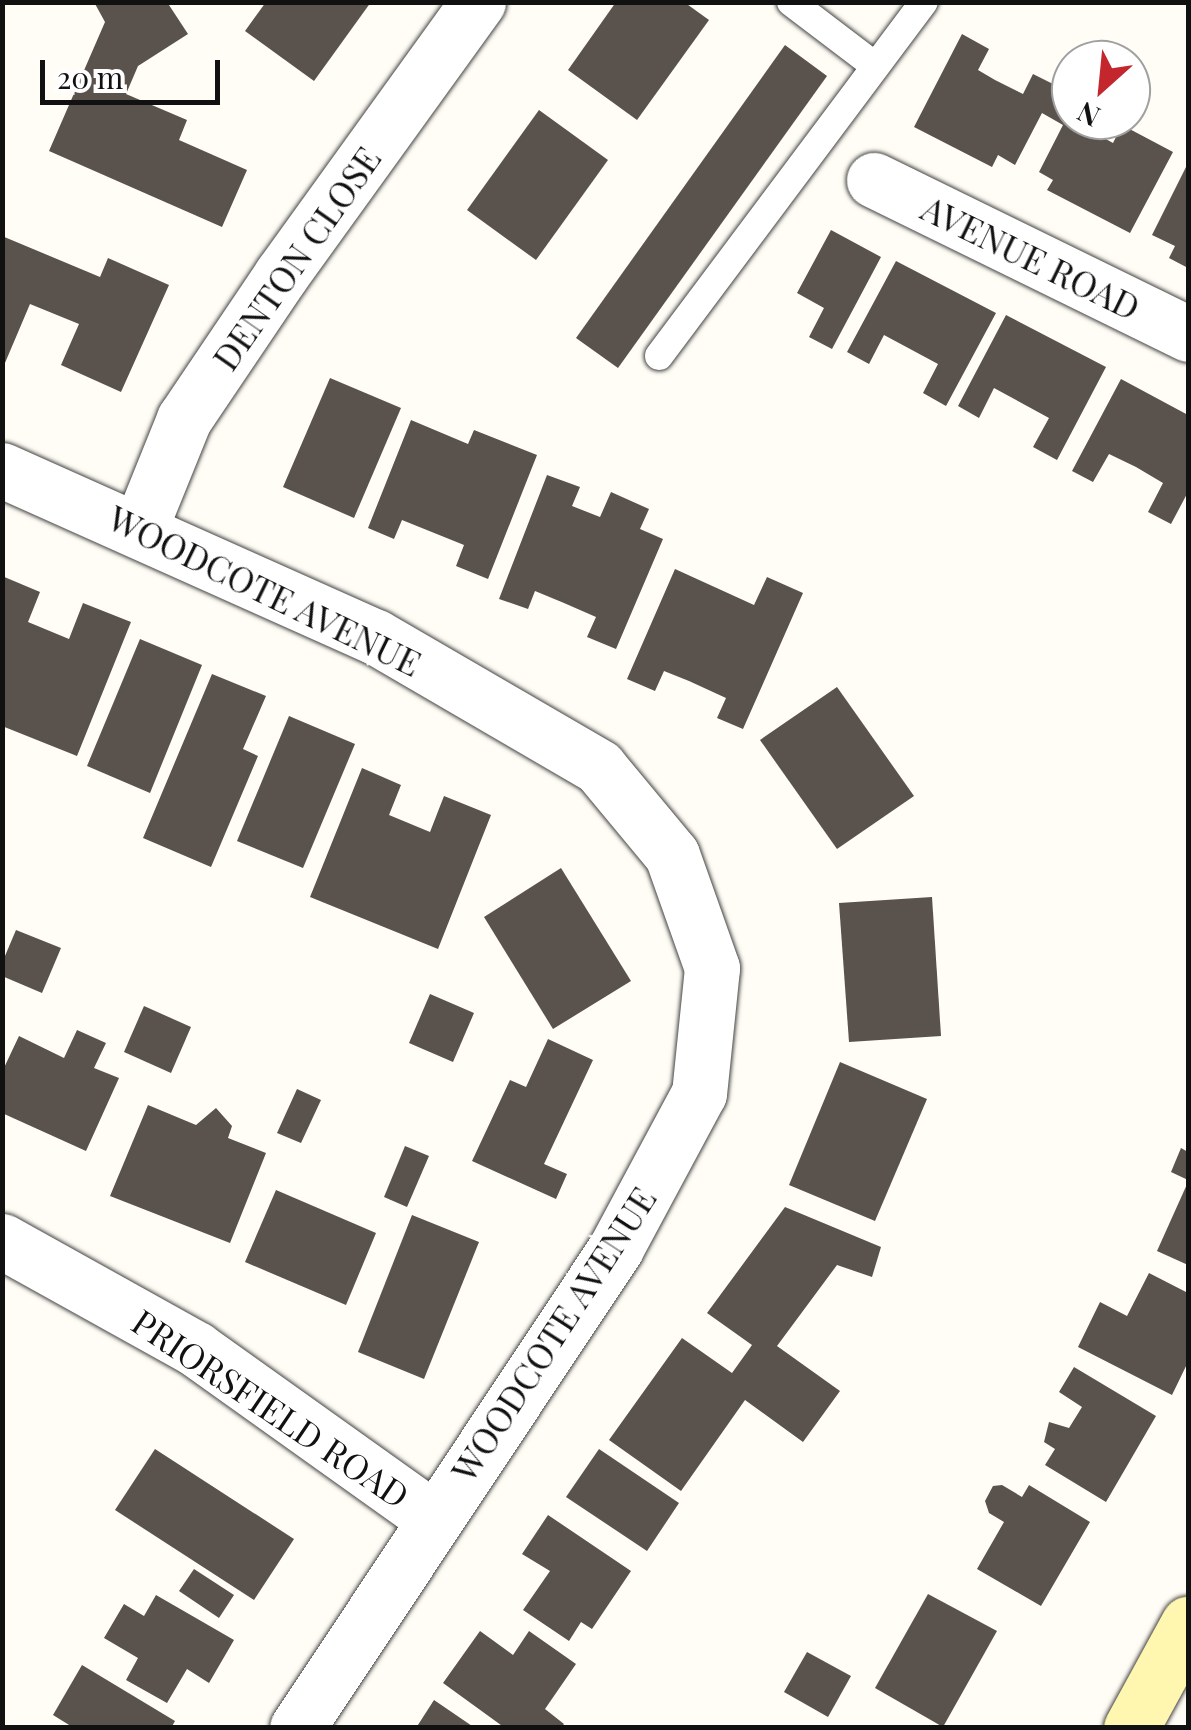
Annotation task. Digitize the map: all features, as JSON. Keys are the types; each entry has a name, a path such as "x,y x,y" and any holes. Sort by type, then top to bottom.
{"main road":[{"path":"1131,1728 1188,1624"}],"street":[{"name":"DENTON CLOSE","path":"140,528 184,419 281,275 478,2"},
{"name":"AVENUE ROAD","path":"874,180 1188,334"},
{"name":"WOODCOTE AVENUE","path":"2,470 140,528 376,637 598,767 672,855 712,968 699,1093 616,1248 297,1728"},
{"name":"PRIORSFIELD ROAD","path":"2,1241 196,1349 434,1519"}],"lane":[{"path":"791,2 875,66"},
{"path":"659,356 924,2"}],"building":[{"path":"94,2 167,2 188,34 138,66 126,94 187,120 179,140 247,170 222,227 49,151 105,22"},
{"path":"266,2 371,2 314,81 245,31"},
{"path":"616,2 684,2 709,20 637,120 568,70"},
{"path":"962,34 989,49 978,70 995,80 1023,94 1033,74 1051,83 1051,118 1042,113 1015,165 998,155 992,167 914,127"},
{"path":"785,45 827,76 618,368 576,338"},
{"path":"539,110 608,160 536,260 467,210"},
{"path":"1055,140 1150,140 1173,152 1130,233 1047,190 1053,180 1039,172"},
{"path":"1188,163 1188,268 1169,258 1175,246 1152,235"},
{"path":"831,230 881,257 832,349 809,337 824,308 797,293"},
{"path":"2,236 100,277 108,258 169,285 121,392 61,365 79,324 30,304 2,370"},
{"path":"896,261 996,313 946,406 923,393 938,364 884,335 869,364 847,352"},
{"path":"1006,315 1106,367 1057,460 1033,447 1049,418 994,388 979,418 958,406"},
{"path":"330,378 401,408 354,518 283,487"},
{"path":"1121,379 1188,415 1188,492 1171,524 1148,512 1163,483 1136,467 1109,454 1093,482 1072,471"},
{"path":"411,420 468,444 474,430 537,455 488,579 456,566 464,545 402,520 394,539 368,528"},
{"path":"547,475 580,487 572,506 600,517 611,492 649,509 640,529 663,539 616,649 587,637 596,617 564,603 535,591 528,609 499,599"},
{"path":"675,569 754,605 767,577 803,593 743,729 717,718 726,698 689,681 664,671 655,691 627,679"},
{"path":"2,576 40,592 28,622 69,639 83,603 131,622 77,756 2,726"},
{"path":"140,639 202,665 150,793 87,766"},
{"path":"212,674 266,696 243,749 258,756 211,867 143,838"},
{"path":"837,687 914,796 837,849 760,740"},
{"path":"289,716 355,744 303,868 237,841"},
{"path":"362,768 401,785 389,815 430,832 444,796 491,815 438,949 310,897"},
{"path":"561,868 631,981 553,1029 484,917"},
{"path":"932,897 941,1036 849,1042 839,903"},
{"path":"16,930 61,948 42,993 2,976 2,963"},
{"path":"430,994 474,1013 453,1062 409,1043"},
{"path":"144,1006 191,1027 171,1073 124,1052"},
{"path":"77,1030 106,1043 94,1068 119,1078 86,1151 2,1113 2,1072 19,1036 64,1058"},
{"path":"548,1039 593,1060 544,1164 567,1174 556,1199 472,1161 510,1080 526,1087"},
{"path":"840,1062 927,1099 875,1221 789,1185"},
{"path":"297,1089 321,1100 301,1143 277,1133"},
{"path":"148,1105 196,1125 216,1108 232,1126 228,1138 266,1153 230,1243 110,1196"},
{"path":"405,1146 429,1156 407,1207 384,1197"},
{"path":"1181,1148 1188,1152 1188,1180 1171,1172"},
{"path":"1188,1182 1188,1265 1157,1251"},
{"path":"276,1190 376,1233 346,1305 245,1262"},
{"path":"785,1207 881,1247 872,1277 837,1265 777,1346 840,1391 803,1442 745,1400 681,1491 609,1440 682,1338 732,1373 752,1345 707,1313"},
{"path":"412,1215 479,1242 424,1379 358,1352"},
{"path":"1149,1273 1188,1293 1188,1362 1172,1395 1078,1347 1100,1302 1127,1316"},
{"path":"1074,1367 1156,1416 1106,1502 1045,1465 1055,1449 1044,1442 1049,1422 1069,1428 1082,1407 1059,1392"},
{"path":"155,1449 294,1539 254,1600 115,1510"},
{"path":"599,1449 679,1503 647,1551 566,1497"},
{"path":"1002,1485 1022,1497 1029,1485 1090,1522 1041,1606 977,1569 1004,1522 989,1513 985,1501 993,1486"},
{"path":"548,1515 631,1571 592,1629 581,1622 569,1641 523,1610 550,1571 522,1554"},
{"path":"194,1569 234,1595 219,1618 179,1591"},
{"path":"928,1594 997,1631 943,1727 875,1688"},
{"path":"156,1595 234,1640 209,1683 187,1669 167,1703 126,1680 138,1658 104,1638 124,1604 144,1616"},
{"path":"480,1631 513,1655 529,1631 576,1664 545,1709 564,1724 561,1728 505,1728 443,1683"},
{"path":"807,1652 851,1676 828,1717 784,1692"},
{"path":"82,1665 175,1721 171,1728 74,1728 53,1715"},
{"path":"434,1700 475,1728 416,1728"}]}
